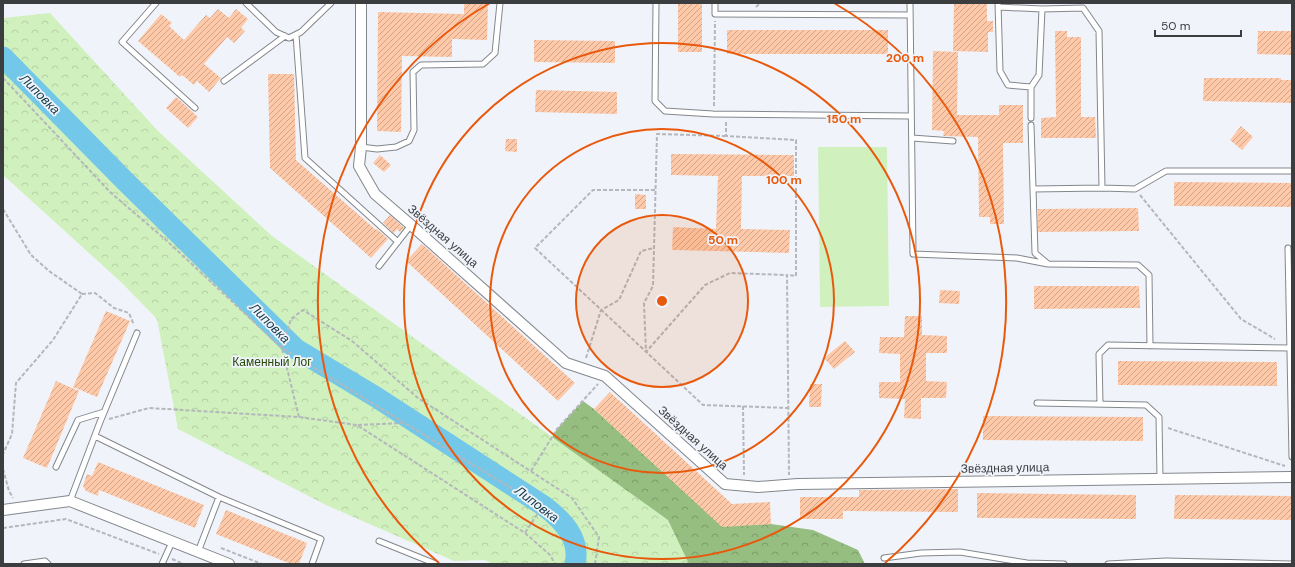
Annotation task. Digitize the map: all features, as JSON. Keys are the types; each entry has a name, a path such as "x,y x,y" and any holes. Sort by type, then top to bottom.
{"street":[{"name":"Звёздная улица","path":"361,3 361,148 359,166 374,194 566,363 605,376 725,484 758,487 789,485 1292,477"},
{"path":"3,510 70,501 228,564"}],"lane":[{"path":"156,3 122,42 195,108"},
{"path":"246,3 276,32 289,38 301,32 331,3"},
{"path":"361,148 396,147 409,141 414,130 413,72 421,65 483,64 495,54 500,3"},
{"path":"656,3 655,101 665,111 713,114 911,116"},
{"path":"715,3 715,14 910,15"},
{"path":"910,3 913,254 1016,258 1048,264 1138,265 1149,275 1150,346"},
{"path":"1031,87 1008,85 1000,71 998,5 1042,9 1083,8 1099,31 1102,188"},
{"path":"1031,118 1031,87 1039,74 1042,9"},
{"path":"296,35 305,158 398,242"},
{"path":"224,81 285,36"},
{"path":"1032,125 1035,253 1048,264"},
{"path":"912,138 953,142"},
{"path":"1033,189 1136,189 1166,171 1292,171"},
{"path":"379,266 411,225"},
{"path":"1288,248 1292,456"},
{"path":"70,501 100,422 137,332"},
{"path":"1100,404 1099,354 1108,345 1291,348"},
{"path":"1037,403 1146,405 1159,417 1160,479"},
{"path":"56,467 78,420 104,412"},
{"path":"95,436 219,497 321,539 312,564"},
{"path":"198,552 219,497"},
{"path":"379,541 436,564"},
{"path":"162,564 172,542"},
{"path":"884,558 921,553 960,552 1027,563 1064,564"},
{"path":"24,564 45,561 48,564"},
{"path":"1108,564 1166,561 1292,564"}],"path":[{"path":"715,14 713,114 727,122 726,136"},
{"path":"3,78 110,192 166,240 282,348 542,507 525,533"},
{"path":"657,134 796,140 796,276 730,273 705,284 646,352 644,303 653,286 657,134"},
{"path":"1136,189 1241,320 1291,348"},
{"path":"655,190 593,190 535,248 703,405 788,408"},
{"path":"3,209 31,255 49,272 82,294 95,293 114,308 129,313 137,332"},
{"path":"582,368 601,310 619,300 641,251 654,248"},
{"path":"787,275 789,485"},
{"path":"3,454 12,434 16,383 53,340 82,294"},
{"path":"299,417 282,348 291,319 304,310 352,341 418,398 572,498 599,537 595,564"},
{"path":"530,471 557,429 605,376"},
{"path":"743,406 744,486"},
{"path":"100,422 127,413 150,408 299,417 357,425 403,423"},
{"path":"357,425 525,533 550,555 555,564"},
{"path":"1159,426 1292,468"},
{"path":"3,469 9,491 19,508"},
{"path":"3,528 66,519 184,564"}],"green space":[{"name":"Каменный Лог","path":"50,13 158,131 272,236 668,520 689,564 493,564 485,560 454,561 326,505 178,429 157,319 122,283 3,175 3,18"},
{"path":"818,147 887,147 889,306 820,307"},
{"path":"583,401 594,409 722,526 771,524 813,530 858,550 865,564 676,564 531,471 557,429"}],"building":[{"path":"464,3 488,3 487,40 452,39 452,57 402,56 401,132 377,131 378,12 464,14"},
{"path":"678,3 702,3 702,52 678,52"},
{"path":"954,3 987,3 987,21 993,21 993,32 988,32 988,52 953,51"},
{"path":"218,9 229,18 236,9 248,19 241,28 245,31 234,43 227,37 204,64 221,78 209,92 197,81 194,85 182,75 180,77 138,41 161,14 172,23 169,26 184,40 206,15 210,18"},
{"path":"727,30 888,30 888,54 727,54"},
{"path":"1055,31 1067,31 1067,37 1081,37 1081,117 1095,117 1096,138 1041,138 1041,118 1056,117"},
{"path":"1258,31 1292,31 1292,55 1257,54"},
{"path":"534,40 615,41 615,63 534,62"},
{"path":"933,51 958,52 957,115 999,115 999,105 1023,105 1023,143 1003,143 1004,224 990,224 990,217 979,217 978,137 943,136 944,131 932,130"},
{"path":"268,74 294,74 296,160 388,239 371,258 270,168"},
{"path":"1204,78 1281,78 1281,80 1292,80 1292,103 1203,101"},
{"path":"536,90 617,92 617,114 535,112"},
{"path":"176,97 198,117 188,128 166,108"},
{"path":"1241,126 1253,137 1242,150 1230,140"},
{"path":"506,139 517,139 517,152 505,151"},
{"path":"671,154 794,155 794,176 742,176 741,229 790,230 789,253 672,250 673,227 716,229 718,176 671,175"},
{"path":"380,155 391,165 384,172 373,163"},
{"path":"1174,182 1292,183 1292,207 1174,206"},
{"path":"635,194 646,195 646,209 635,209"},
{"path":"1138,208 1139,231 1038,232 1038,209"},
{"path":"390,215 404,228 400,232 397,229 394,233 383,223"},
{"path":"422,244 575,383 558,401 406,261"},
{"path":"1034,286 1139,286 1140,308 1034,309"},
{"path":"940,290 960,291 959,304 939,303"},
{"path":"106,311 130,321 97,397 73,387"},
{"path":"905,316 922,316 922,335 947,336 947,353 926,353 926,381 947,382 946,398 921,398 921,419 904,418 905,399 879,398 879,382 900,382 900,354 879,353 880,337 904,337"},
{"path":"845,341 855,352 834,369 824,358"},
{"path":"1118,361 1277,362 1277,386 1118,385"},
{"path":"56,381 79,391 47,468 23,458"},
{"path":"810,384 822,384 821,407 809,407"},
{"path":"610,392 732,504 770,502 771,524 722,527 594,409"},
{"path":"983,416 1143,417 1143,441 983,440"},
{"path":"98,462 204,505 195,528 99,490 98,496 86,491 83,486 87,474 92,476"},
{"path":"958,489 958,512 843,511 843,519 800,519 800,497 859,497 859,490"},
{"path":"977,493 1136,495 1136,519 977,518"},
{"path":"1175,495 1292,496 1292,520 1174,519"},
{"path":"226,510 307,543 299,564 291,564 216,534"}],"waterway":[{"name":"Липовка","path":"3,57 125,181 296,349 376,397 544,506 557,517 573,538 576,555 575,564"}]}
